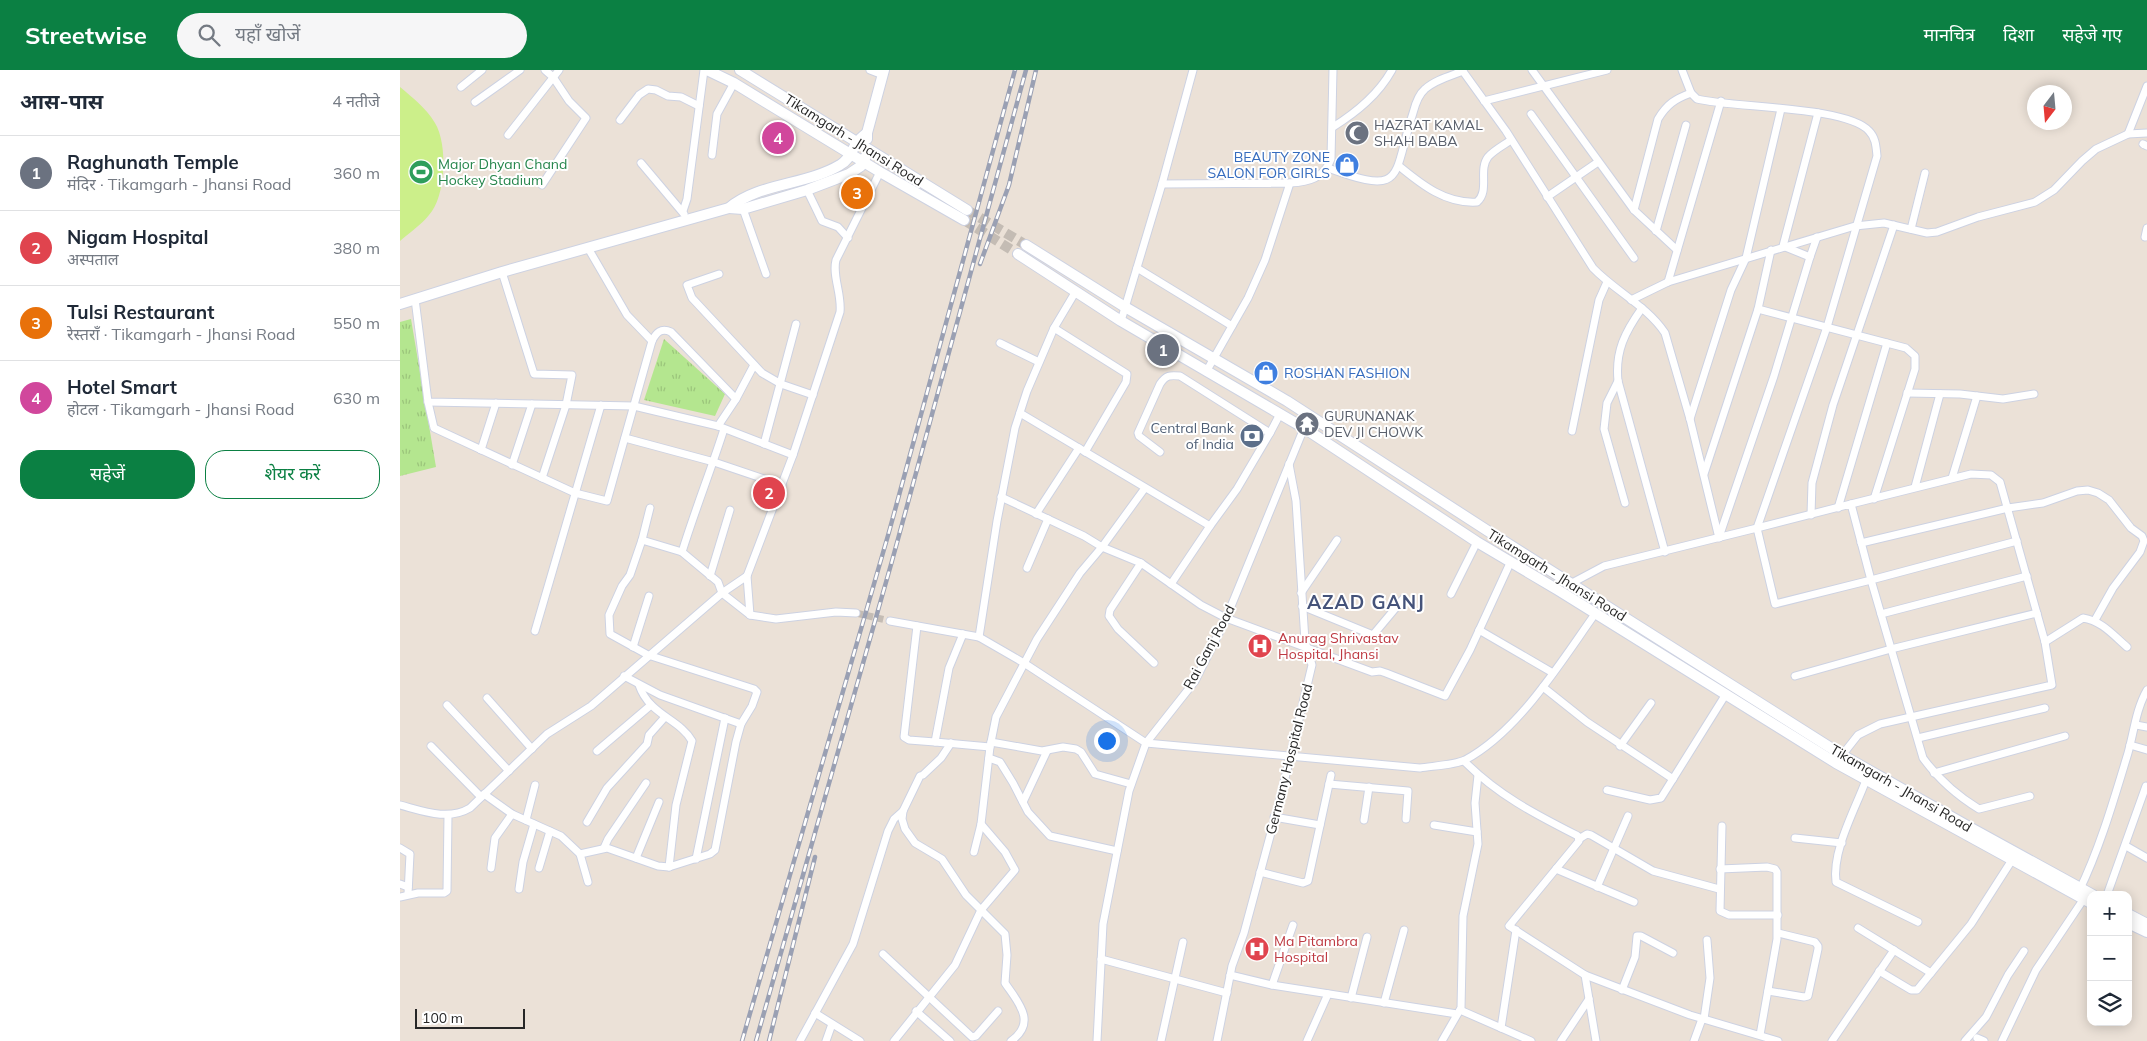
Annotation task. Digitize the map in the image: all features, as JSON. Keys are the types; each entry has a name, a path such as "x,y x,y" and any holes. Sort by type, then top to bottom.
{"street":[{"path":"461,86 482,70"},
{"path":"475,102 520,70"},
{"path":"542,185 586,118 569,101 553,77 545,70"},
{"path":"508,135 559,70"},
{"path":"685,216 705,70"},
{"name":"Tikamgarh - Jhansi Road","path":"705,70 734,83 880,172 966,215 868,149 740,70"},
{"path":"400,304 502,272 588,248 685,216 729,208 743,209 808,190 849,174 857,170 864,161 868,149 867,133 884,72 870,70"},
{"path":"1121,321 1162,184 1193,70"},
{"path":"1162,184 1290,183 1306,182 1322,174 1328,168 1333,150 1333,70"},
{"path":"1333,127 1353,114 1370,99 1382,86 1392,70"},
{"path":"1532,70 1634,210 1678,250"},
{"path":"1484,101 1607,70"},
{"path":"1682,70 1691,94 1697,99 1818,113 1846,119 1862,125 1870,132 1876,145 1876,156 1827,327 1757,528 1775,604 2017,541"},
{"path":"1328,168 1359,179 1379,181 1392,177 1398,166 1410,121 1423,90 1462,71 1511,140 1592,268 1606,282 1658,322 1665,333 1690,419 1719,538"},
{"path":"712,155 718,114 734,83"},
{"path":"2128,134 2144,104 2147,86"},
{"path":"620,120 639,95 648,89 656,90 668,96 681,97 699,106"},
{"path":"1634,210 1658,119 1665,106 1675,99 1691,94"},
{"path":"1668,282 1721,102"},
{"path":"1328,104 1329,139"},
{"path":"1690,419 1731,290 1746,258 1781,109"},
{"path":"1783,246 1818,113"},
{"path":"1531,114 1634,258"},
{"path":"1656,231 1686,125"},
{"path":"729,208 739,199 832,170 845,162 857,142 867,133"},
{"path":"1631,300 1668,282 1855,226 1874,223 1894,225 1927,233 1936,232 1978,217 2035,202 2057,187 2096,149 2128,134 2147,133"},
{"path":"1398,166 1440,195 1457,201 1477,202 1482,198 1484,191 1484,164 1487,158 1511,140"},
{"path":"1547,197 1598,162"},
{"path":"640,163 685,216"},
{"path":"750,615 747,576 793,455 840,312 841,296 835,264 880,172"},
{"path":"1910,229 1925,173"},
{"path":"1206,372 1232,326 1265,260 1290,183"},
{"path":"808,190 822,221 838,227 848,238"},
{"path":"739,199 766,274"},
{"path":"1811,514 1812,482 1832,405 1894,225"},
{"path":"2145,236 2147,228"},
{"path":"1719,538 1793,318 1817,237"},
{"name":"Tikamgarh - Jhansi Road","path":"1026,245 1125,307 1287,401 1483,529 1634,623 1839,759 2083,897"},
{"path":"1783,246 1810,257"},
{"path":"588,248 627,315 652,341"},
{"path":"1704,476 1758,309 1771,250"},
{"path":"1018,254 1121,321 1304,428 1477,542 1726,694 1839,759 1866,780 2083,897"},
{"path":"1137,268 1232,326"},
{"path":"502,272 534,374 572,375 566,404 542,478"},
{"path":"719,274 688,285 687,287 695,302 754,365 781,384 813,395"},
{"path":"1572,432 1599,300 1606,282"},
{"path":"979,637 1001,497 1015,428 1039,362 1054,328 1076,291"},
{"path":"415,299 428,402 434,428 575,493 607,501 652,341 656,334 662,330 671,332 736,399"},
{"path":"1642,308 1621,342 1616,367 1618,381 1665,552"},
{"path":"1758,309 1906,348 1915,356 1915,369 1874,498"},
{"path":"764,444 796,324"},
{"path":"1036,514 1082,450 1126,382 1127,374 1054,328"},
{"path":"1000,343 1039,362"},
{"path":"1838,508 1887,343"},
{"path":"682,552 698,501 714,462 721,428 754,365"},
{"path":"1160,452 1142,440 1138,433 1160,384 1165,377 1170,375 1180,376 1270,433"},
{"path":"1618,381 1607,403 1604,428 1625,503"},
{"path":"1907,393 2003,399 2034,394"},
{"path":"1915,487 1940,394"},
{"path":"1952,478 1977,396"},
{"path":"428,402 634,406 721,428 793,455"},
{"path":"481,450 496,403"},
{"path":"512,465 532,404"},
{"path":"535,631 601,405"},
{"path":"1020,413 1210,526"},
{"path":"1171,584 1237,489 1280,414"},
{"name":"Rai Ganj Road","path":"1097,1041 1103,924 1131,784 1146,743 1195,681 1226,618 1304,428"},
{"path":"625,438 714,462 782,485"},
{"name":"Germany Hospital Road","path":"1218,1041 1230,975 1244,933 1312,665 1307,648 1302,606 1296,501 1289,463"},
{"path":"1572,583 1604,566 1952,478 1971,474 1991,475 2000,482 2008,508 2038,613 2052,685 1869,728 1858,735 1839,759"},
{"path":"974,852 981,824 996,716 1024,662 1061,600 1145,488"},
{"path":"1861,543 2008,508 2043,503 2088,490 2109,500 2130,528 2142,536 2144,541 2140,552 2113,588 2095,620"},
{"path":"1001,497 1084,536 1102,547 1141,563 1201,605 1226,618 1372,672 1380,671 1445,696 1479,630 1511,561"},
{"path":"1851,504 1923,758 1934,773 1958,796 1979,809 2030,796"},
{"path":"580,854 604,848 658,866 669,867 710,854 715,850 732,754 741,724 756,699 757,692 754,688 648,655 610,634 609,615 622,586 630,575 650,508"},
{"path":"710,576 730,510"},
{"path":"1027,568 1048,519"},
{"path":"642,540 682,552 718,582 722,593 750,615 776,620 836,612 856,613"},
{"path":"1301,593 1337,540"},
{"path":"1451,594 1477,542"},
{"path":"1141,563 1110,610 1109,616 1118,629 1154,663"},
{"path":"400,805 448,815 460,814 483,795 547,734 591,706 722,593 747,576"},
{"path":"1881,614 2027,576"},
{"path":"633,647 649,596"},
{"path":"1302,606 1373,635 1404,598"},
{"path":"1795,676 1891,649 2038,613"},
{"path":"890,621 979,637 1024,662 1146,743 1420,768 1464,761 1501,735 1553,673 1595,614"},
{"path":"2045,642 2077,620 2083,618 2095,620 2127,648"},
{"path":"1626,633 1634,623"},
{"path":"917,626 904,737 909,740 991,744 1047,751 1063,747 1076,749 1081,752 1096,774 1131,784"},
{"path":"1479,630 1553,673"},
{"path":"935,742 949,668 963,634"},
{"path":"624,676 660,695 741,724"},
{"path":"639,685 644,698 692,741 676,805 669,867"},
{"path":"1542,687 1620,746 1673,779"},
{"path":"2002,1041 2036,970 2083,897 2130,746 2139,704 2147,690"},
{"path":"1607,790 1650,800 1658,800 1726,694"},
{"path":"487,698 532,749"},
{"path":"1620,746 1651,703"},
{"path":"447,705 509,771"},
{"path":"597,751 651,705"},
{"path":"1918,738 2045,708"},
{"path":"586,822 607,788 647,744 649,736 665,717"},
{"path":"696,858 725,718"},
{"path":"2136,725 2147,727"},
{"path":"1934,773 2065,736"},
{"path":"951,743 941,758 924,775 920,776 903,811 902,819 910,838 942,859 966,895 1007,937 1005,983 1021,1004 1024,1012 1020,1031 1017,1037 1011,1041"},
{"path":"431,746 483,795 512,814 561,836 580,854 588,882"},
{"path":"2130,746 2147,750"},
{"path":"1023,802 1047,751"},
{"path":"989,758 1000,762 1028,812 1050,836 1117,851"},
{"path":"1464,761 1478,776 1512,801 1578,836 1579,839"},
{"path":"1260,872 1306,882 1309,877 1330,775"},
{"path":"1442,1041 1459,1012 1462,979 1463,916 1478,844 1475,803 1478,776"},
{"path":"1866,780 1842,843 1836,872 1838,884 1918,922"},
{"path":"604,848 608,838 646,783"},
{"path":"1329,784 1408,791 1406,819"},
{"path":"526,820 535,785"},
{"path":"2109,891 2146,786"},
{"path":"1364,820 1369,787"},
{"path":"636,858 659,802"},
{"path":"800,1041 853,944 888,831 894,818 903,811"},
{"path":"490,868 495,838 512,814"},
{"path":"405,893 441,894 446,891 448,815"},
{"path":"1597,887 1628,816"},
{"path":"1274,817 1320,825"},
{"path":"519,889 523,862 534,824"},
{"path":"894,1041 916,1011 955,965 980,910 1015,870 1005,852 981,824"},
{"path":"1434,825 1477,832"},
{"path":"1722,826 1719,888 1720,911 1724,914 1778,915"},
{"path":"539,868 550,831"},
{"path":"1719,888 1653,871 1615,847 1589,834 1579,839 1509,926 1585,975 1703,1019 1778,1041"},
{"path":"1794,838 1842,843"},
{"path":"2126,846 2147,858"},
{"path":"400,848 410,854 405,893"},
{"path":"1878,971 1914,991 1917,990 1971,924 2012,860"},
{"path":"1720,869 1767,867 1775,869 1777,872 1778,933 1760,1035"},
{"path":"1556,869 1634,902"},
{"path":"400,884 405,893"},
{"path":"2132,916 2147,924"},
{"path":"2132,925 2147,932"},
{"path":"1272,985 1292,926"},
{"path":"1858,928 1931,973"},
{"path":"1384,1003 1404,930"},
{"path":"1501,1028 1516,930"},
{"path":"1768,991 1808,996 1818,949 1815,942 1778,933"},
{"path":"1622,990 1634,961 1637,936 1641,936 1673,953"},
{"path":"1351,998 1367,937"},
{"path":"1694,1041 1703,1019 1710,978 1707,940"},
{"path":"1161,1041 1183,942"},
{"path":"1832,1041 1894,950"},
{"path":"1965,1041 1986,1017 1999,990 2024,951"},
{"path":"883,954 974,1037 998,1011"},
{"path":"1101,959 1227,993"},
{"path":"1230,975 1272,985 1351,998 1459,1012 1531,1041"},
{"path":"1585,975 1596,1041"},
{"path":"1307,1041 1328,994"},
{"path":"1561,1041 1589,999"},
{"path":"916,1011 950,1041"},
{"path":"815,1013 860,1041"},
{"path":"826,1041 832,1024"}],"green space":[{"name":"Major Dhyan Chand Hockey Stadium","path":"400,87 423,108 435,123 442,144 443,170 442,184 435,207 422,222 400,241"},
{"path":"411,319 436,467 400,476 400,322"},
{"path":"664,339 725,394 715,416 644,400"}],"tunnel":[{"path":"967,210 1026,245"},
{"path":"964,220 1018,254"},
{"path":"856,613 890,621"}],"railway":[{"path":"742,1041 889,532 1015,70"},
{"path":"756,1041 892,561 1026,70"},
{"path":"980,264 1009,185 1036,70"},
{"path":"769,1041 815,857"}],"place":[{"name":"HAZRAT KAMAL SHAH BABA","path":"1357,133"},
{"name":"Hotel Smart","path":"778,138"},
{"name":"BEAUTY ZONE SALON FOR GIRLS","path":"1347,165"},
{"name":"Major Dhyan Chand Hockey Stadium","path":"421,172"},
{"name":"Tulsi Restaurant","path":"857,193"},
{"name":"Raghunath Temple","path":"1163,350"},
{"name":"ROSHAN FASHION","path":"1266,373"},
{"name":"GURUNANAK DEV JI CHOWK","path":"1307,424"},
{"name":"Central Bank of India","path":"1252,436"},
{"name":"Nigam Hospital","path":"769,493"},
{"name":"Anurag Shrivastav Hospital, Jhansi","path":"1260,646"},
{"name":"Ma Pitambra Hospital","path":"1257,949"}],"district":[{"name":"AZAD GANJ","path":"1366,602"}]}
